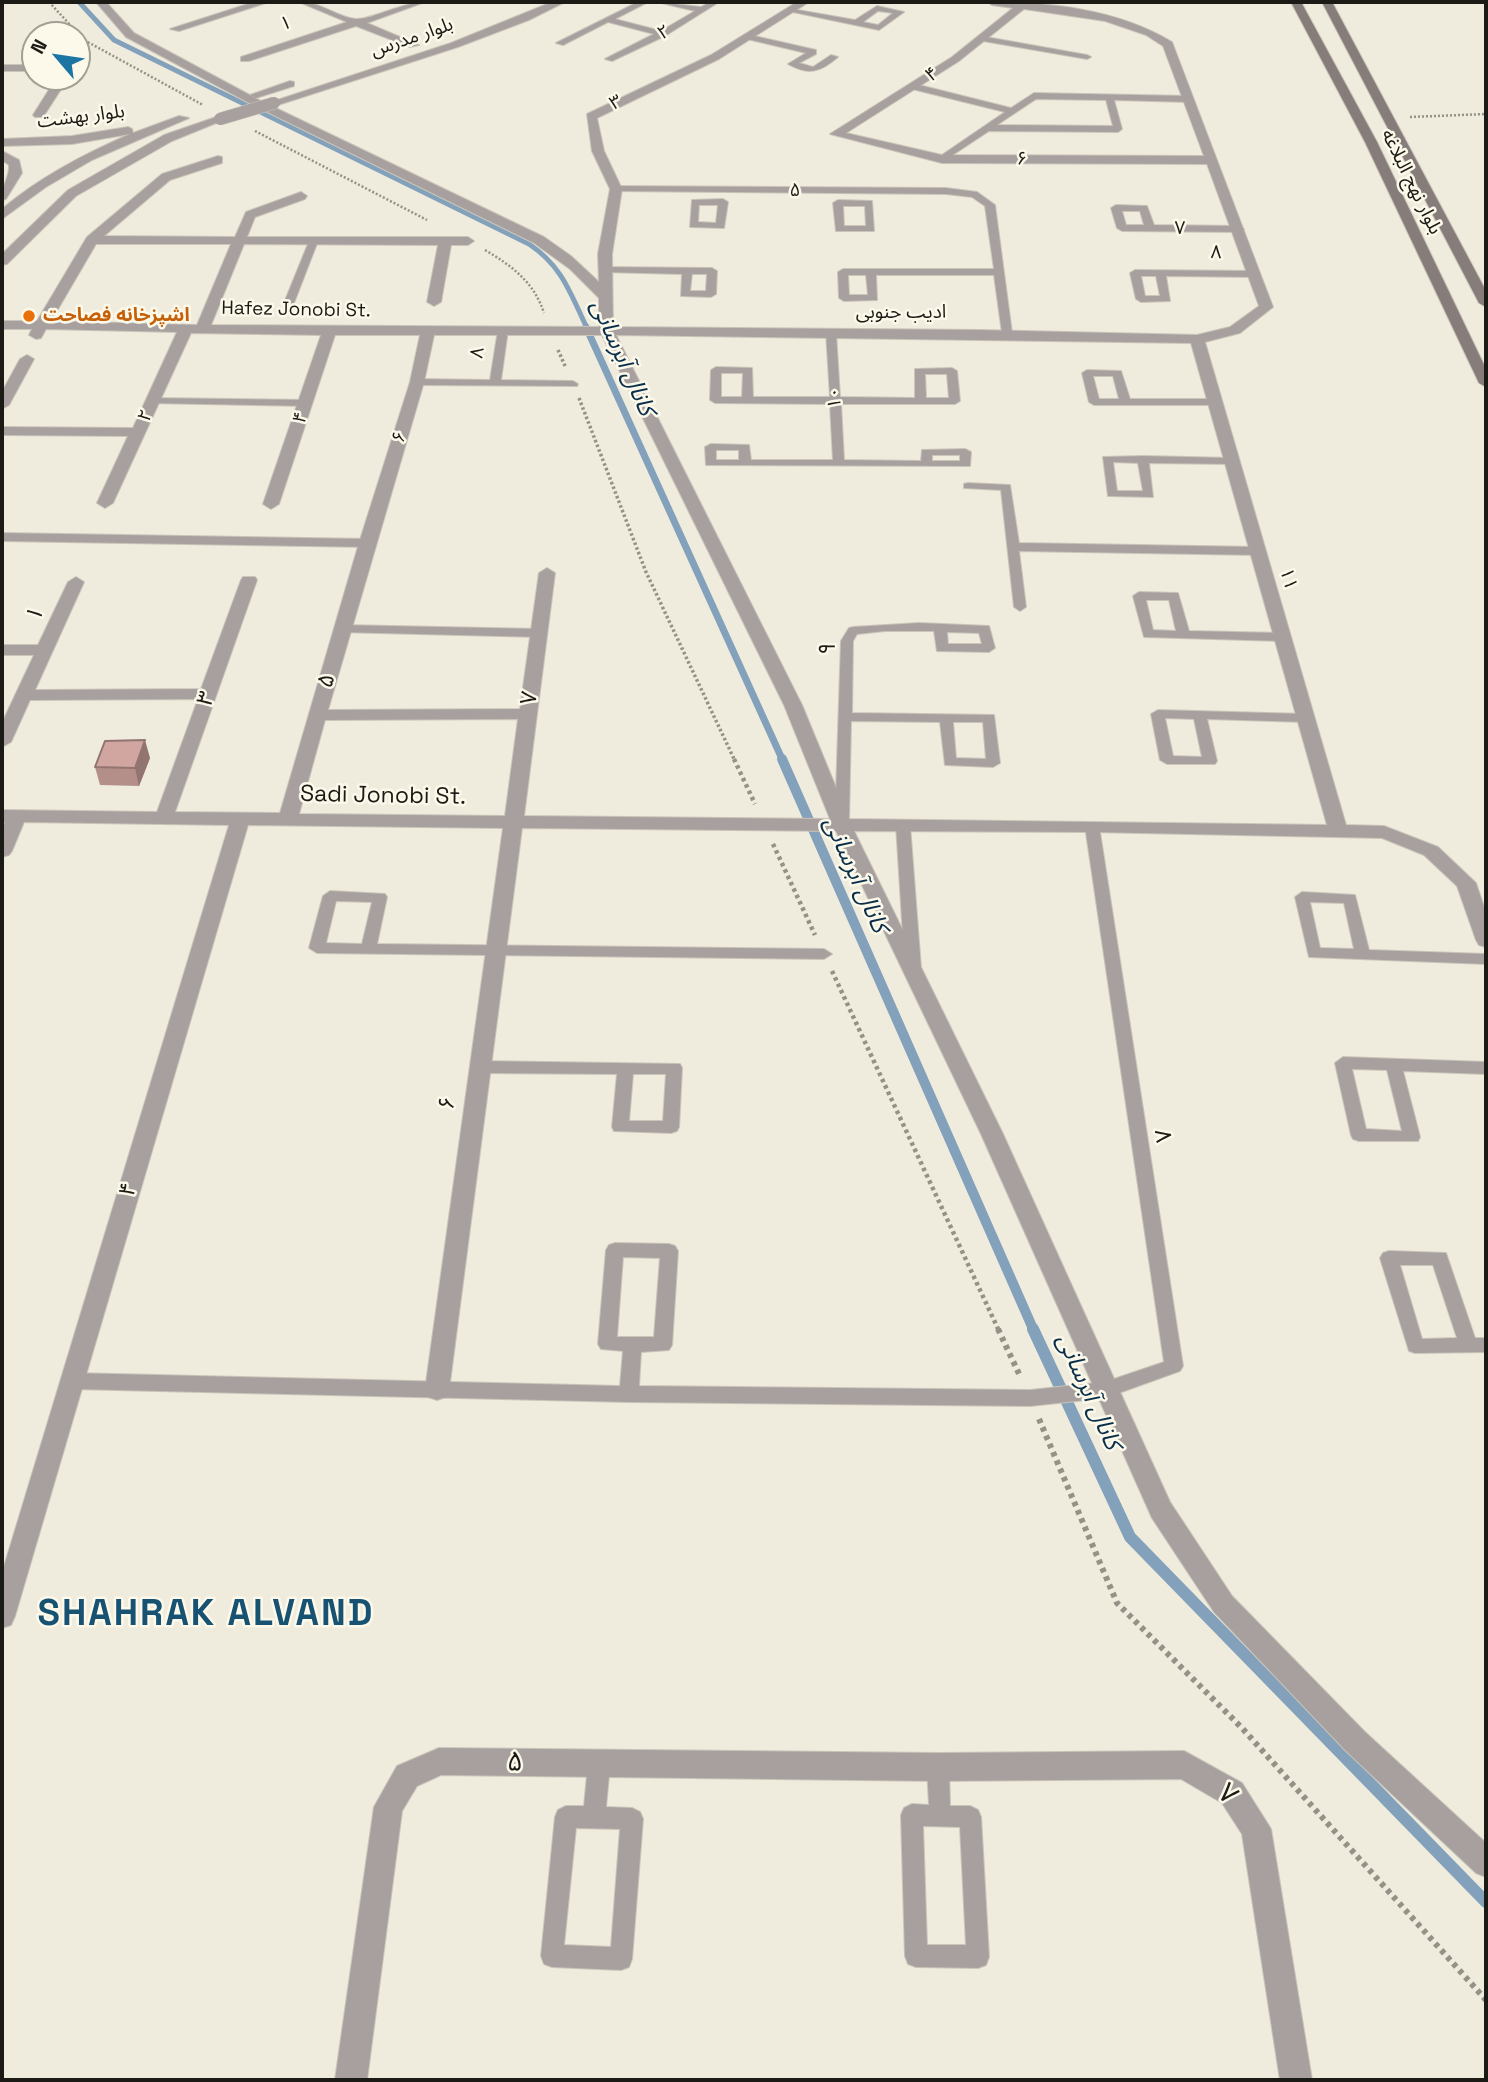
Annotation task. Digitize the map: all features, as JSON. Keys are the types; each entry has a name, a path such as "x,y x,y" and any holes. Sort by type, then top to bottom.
{"main road":[{"name":"بلوار نهج البلاغه","path":"1296,2 1371,142 1486,383"},
{"name":"بلوار نهج البلاغه","path":"1327,2 1486,303"}],"street":[{"path":"101,2 130,35 255,102 539,240 577,267 606,297"},
{"path":"175,29 264,2"},
{"path":"304,2 414,45"},
{"name":"۱","path":"245,59 420,2"},
{"name":"بلوار مدرس","path":"2,261 72,193 168,138 421,56 525,18 560,2"},
{"name":"۳","path":"616,189 598,151 591,116 715,57 804,2"},
{"path":"992,2 1125,21 1154,34 1168,44 1255,274"},
{"name":"۴","path":"836,134 915,87 986,38 1021,6"},
{"name":"بلوار مدرس","path":"392,52 427,40"},
{"path":"2,68 21,68"},
{"path":"2,215 14,204 105,150 165,125 306,79"},
{"path":"39,115 54,91"},
{"name":"بلوار بهشت","path":"2,142 72,140 165,125"},
{"name":"۶","path":"836,134 942,159 1211,160"},
{"path":"2,155 15,163 16,173 2,196"},
{"path":"34,337 92,240 166,177 218,160"},
{"path":"616,189 605,254 606,329 793,705 842,825 992,1134 1097,1391 1161,1510 1223,1604 1354,1741 1486,1863"},
{"path":"203,327 250,215 301,195"},
{"path":"92,240 468,241"},
{"path":"434,302 445,242"},
{"name":"ادیب جنوبی","path":"548,330 1007,333 1197,339 1220,337 1241,329 1266,307 1255,274"},
{"name":"Hafez Jonobi St.","path":"2,325 329,331 548,330"},
{"name":"۲","path":"106,503 186,328"},
{"name":"۶","path":"367,543 417,382 428,330"},
{"name":"۴","path":"271,504 329,331"},
{"name":"۱۱","path":"1197,339 1338,831"},
{"path":"2,405 27,359"},
{"path":"2,431 138,432"},
{"name":"۵","path":"288,820 367,543"},
{"name":"۷","path":"512,822 547,573"},
{"name":"۳","path":"164,818 250,580"},
{"name":"۱","path":"2,742 76,582"},
{"path":"2,650 45,650"},
{"path":"23,695 209,694"},
{"path":"318,715 528,715"},
{"path":"2,851 9,816"},
{"name":"Sadi Jonobi St.","path":"9,816 1092,826 1384,832 1431,851 1466,883 1486,940"},
{"name":"۴","path":"10,1561 72,1381 240,819"},
{"name":"۶","path":"437,1390 512,822"},
{"path":"2,1616 10,1561"},
{"name":"۵","path":"351,2080 388,1807 407,1776 439,1762 938,1767"},
{"name":"۷","path":"938,1767 1184,1765 1232,1793 1256,1829 1296,2080"}],"lane":[{"path":"561,43 644,2"},
{"path":"661,2 703,10"},
{"name":"۲","path":"609,59 662,34 715,2"},
{"path":"792,11 856,23"},
{"path":"608,20 662,34"},
{"path":"750,37 813,52"},
{"path":"986,38 1084,60 1097,48"},
{"path":"915,87 1012,111"},
{"path":"942,159 1034,96 1188,99"},
{"path":"988,128 1118,129 1109,97"},
{"name":"۵","path":"616,189 946,191 974,194 990,205 1000,272"},
{"path":"707,202 708,191"},
{"path":"852,191 853,203"},
{"name":"۷","path":"1150,229 1144,208 1116,208 1122,228 1150,229 1239,229"},
{"path":"289,303 313,241"},
{"path":"606,270 687,271"},
{"path":"871,272 1000,272 1007,333"},
{"name":"۸","path":"1160,273 1166,299 1141,299 1135,272 1255,274"},
{"name":"۸","path":"495,383 503,330"},
{"name":"۱۰","path":"831,332 839,464"},
{"path":"417,382 573,384"},
{"path":"747,400 921,401"},
{"path":"152,401 307,403"},
{"path":"1125,402 1215,402"},
{"path":"1143,460 1149,495 1112,494 1107,459 1232,461"},
{"path":"745,463 927,464"},
{"path":"968,486 1006,487 1020,607"},
{"path":"2,537 367,543"},
{"path":"1015,547 1258,551"},
{"path":"342,629 539,633"},
{"name":"۹","path":"842,825 847,641 853,632 866,629 985,629 989,648"},
{"path":"1182,634 1283,637"},
{"path":"1199,714 1210,761 1167,760 1158,714 1199,714 1306,718"},
{"path":"845,717 989,718 993,762 950,762 946,718"},
{"path":"903,825 913,968"},
{"name":"۸","path":"1092,826 1174,1366 1097,1391"},
{"path":"368,949 380,897 330,896 317,948 368,949 495,951 824,954"},
{"path":"1363,955 1350,898 1302,897 1314,953 1363,955 1486,958"},
{"path":"1394,1065 1412,1137 1359,1135 1343,1063 1486,1068"},
{"path":"479,1067 674,1068 671,1127 620,1127 625,1068"},
{"path":"615,1250 668,1251 663,1345 633,1345 607,1344 615,1250"},
{"path":"1389,1258 1440,1258 1477,1345 1415,1346 1389,1258"},
{"path":"629,1394 633,1345"},
{"path":"72,1381 629,1394 1030,1398 1097,1391"},
{"path":"594,1817 598,1765"},
{"path":"938,1767 940,1816"},
{"path":"912,1815 940,1816 970,1817 978,1957 916,1956 912,1815"},
{"path":"566,1817 594,1817 632,1819 621,1959 552,1956 566,1817"}],"path":[{"path":"1389,118 1486,114"}],"building":[{"path":"145,740 135,768 95,767 105,741"}],"waterway":[{"name":"کانال آبرسانی","path":"79,2 114,40 529,244 558,271 587,328"},
{"name":"کانال آبرسانی","path":"586,327 783,761"},
{"name":"کانال آبرسانی","path":"782,759 1034,1331"},
{"name":"کانال آبرسانی","path":"1033,1329 1130,1537 1486,1902"}],"place":[{"name":"اشپزخانه فصاحت","path":"29,316"}],"district":[{"name":"SHAHRAK ALVAND","path":"206,1615"}]}
